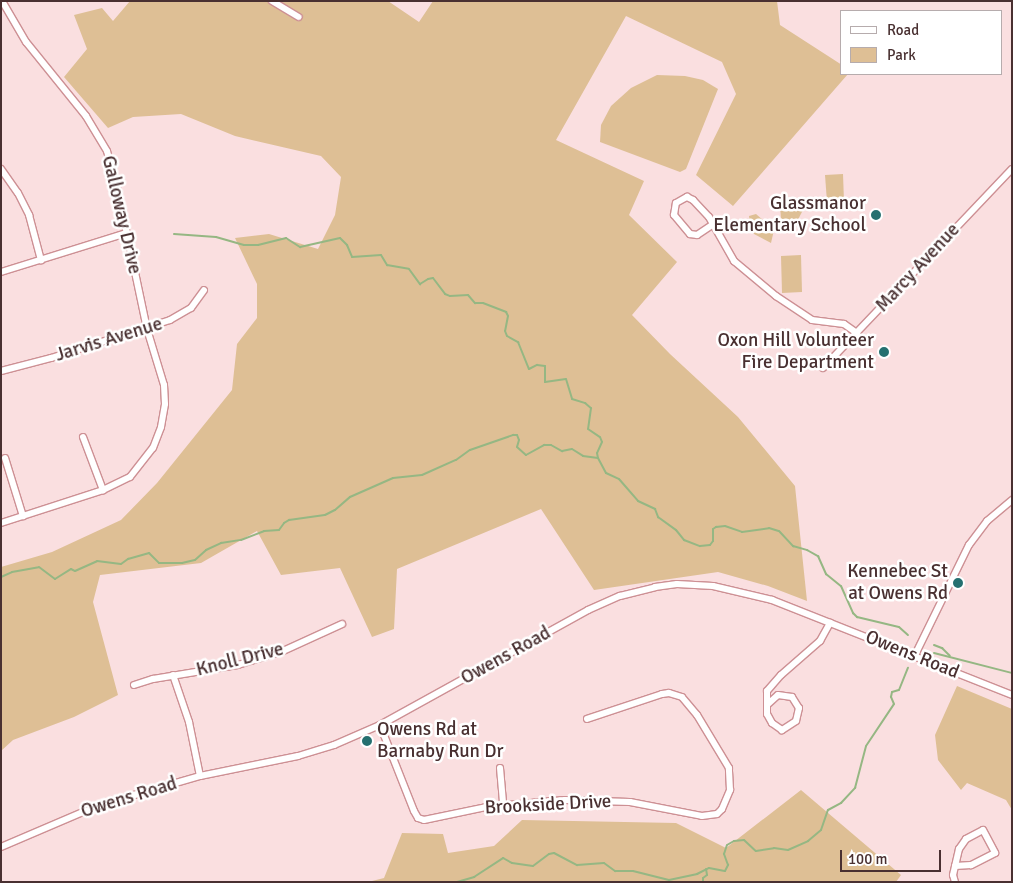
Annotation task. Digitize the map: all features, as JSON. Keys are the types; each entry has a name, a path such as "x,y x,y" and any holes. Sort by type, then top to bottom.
{"street":[{"name":"Galloway Drive","path":"1,523 103,490 130,476 152,448 161,427 165,404 164,385 147,329 116,183 103,143 86,116 26,42 2,1"},
{"path":"272,1 299,17"},
{"path":"1,169 18,193 29,215 41,260"},
{"name":"Marcy Avenue","path":"823,368 1012,169"},
{"path":"712,225 697,235 690,234 674,215 676,203 688,197 693,200 709,217 734,261 761,285 807,318 816,321 844,324 857,333"},
{"path":"1,272 126,232"},
{"name":"Jarvis Avenue","path":"1,371 147,329 183,314 196,304 204,290"},
{"path":"82,437 103,490"},
{"path":"5,458 23,516"},
{"path":"915,655 969,545 987,521 1012,500"},
{"name":"Owens Road","path":"1,847 83,812 200,776 298,756 334,745 380,725 588,610 636,591 677,584 732,588 772,600 1012,695"},
{"path":"768,704 778,695 792,697 799,708 798,718 794,724 782,730 769,720 766,695 770,686 820,642 830,623"},
{"name":"Knoll Drive","path":"134,685 173,675 238,665 265,657 342,624"},
{"path":"173,675 189,722 200,776"},
{"name":"Brookside Drive","path":"380,725 414,811 418,818 424,820 455,812 503,805 596,800 630,802 702,816 717,814 728,798 731,778 729,768 686,700 673,694 662,694 586,719"},
{"path":"500,768 503,805"},
{"path":"955,866 971,865 995,853 983,830 966,839 959,849 955,866 954,874 955,882"}],"green space":[{"path":"130,1 388,1 419,22 433,1 777,1 780,25 840,64 840,75 847,75 733,206 696,175 736,94 722,62 626,16 556,140 644,181 629,215 677,262 632,315 670,354 738,417 795,486 807,601 768,586 718,572 594,590 541,509 397,569 394,629 372,637 340,568 281,575 257,531 201,563 100,575 93,602 118,695 74,717 13,740 1,751 1,567 52,552 121,520 157,483 232,390 237,344 257,318 257,284 235,238 269,234 318,249 335,215 341,177 321,156 235,136 181,114 133,117 108,128 64,77 87,49 74,15 102,8 113,21"},
{"path":"657,75 685,76 703,80 718,89 686,169 680,172 600,142 601,125 611,106 631,88"},
{"path":"843,174 844,201 827,202 825,175"},
{"path":"788,201 800,203 803,210 791,233 782,232 780,206"},
{"path":"756,214 774,230 771,243 754,234 751,229 749,216"},
{"path":"801,255 802,292 782,293 781,256"},
{"path":"957,686 1012,709 1012,810 1006,800 967,783 961,790 938,760 935,735"},
{"path":"801,790 901,875 896,882 368,882 384,878 402,833 443,834 448,853 494,846 522,820 676,823 726,848"}],"waterway":[{"path":"174,234 216,237 244,245 258,245 286,238 300,247 340,238 347,245 352,257 381,255 387,265 409,269 420,284 433,278 445,294 450,296 468,295 475,303 483,303 506,312 508,316 505,331 507,336 518,342 529,369 537,365 545,366 545,382 566,379 572,399 585,403 591,408 588,429 600,437 602,442 597,453 606,473 619,479 638,501 655,509 658,517 676,530 684,540 700,546 710,545 713,541 713,529 725,526 742,532 769,528 779,531 793,546 818,556 826,574 841,586 853,613 857,617 899,627 908,635"},
{"path":"1,577 12,572 39,567 55,579 71,569 75,571 97,561 121,564 128,559 149,553 159,563 182,563 195,560 206,550 221,543 241,540 264,531 279,530 289,520 325,515 335,510 350,497 393,478 422,475 456,460 470,450 513,435 517,435 519,440 517,447 526,455 544,445 551,445 562,451 572,449 583,456 598,458"},
{"path":"934,645 942,648 950,656"},
{"path":"934,653 1012,673"},
{"path":"457,882 474,877 503,858 512,863 533,866 549,854 554,853 577,865 604,863 615,871 633,871 669,880 697,874 709,868 725,871 728,865 724,854 727,845 734,841 744,840 756,851 774,848 788,850 808,841 821,830 828,810 841,803 855,788 866,746 894,704 891,697 892,692 899,690 908,668"},
{"path":"703,882 703,878 707,875 706,869"}],"place":[{"name":"Glassmanor Elementary School","path":"876,215"},
{"name":"Oxon Hill Volunteer Fire Department","path":"884,352"},
{"name":"Kennebec St at Owens Rd","path":"958,583"},
{"name":"Owens Rd at Barnaby Run Dr","path":"367,741"}]}
